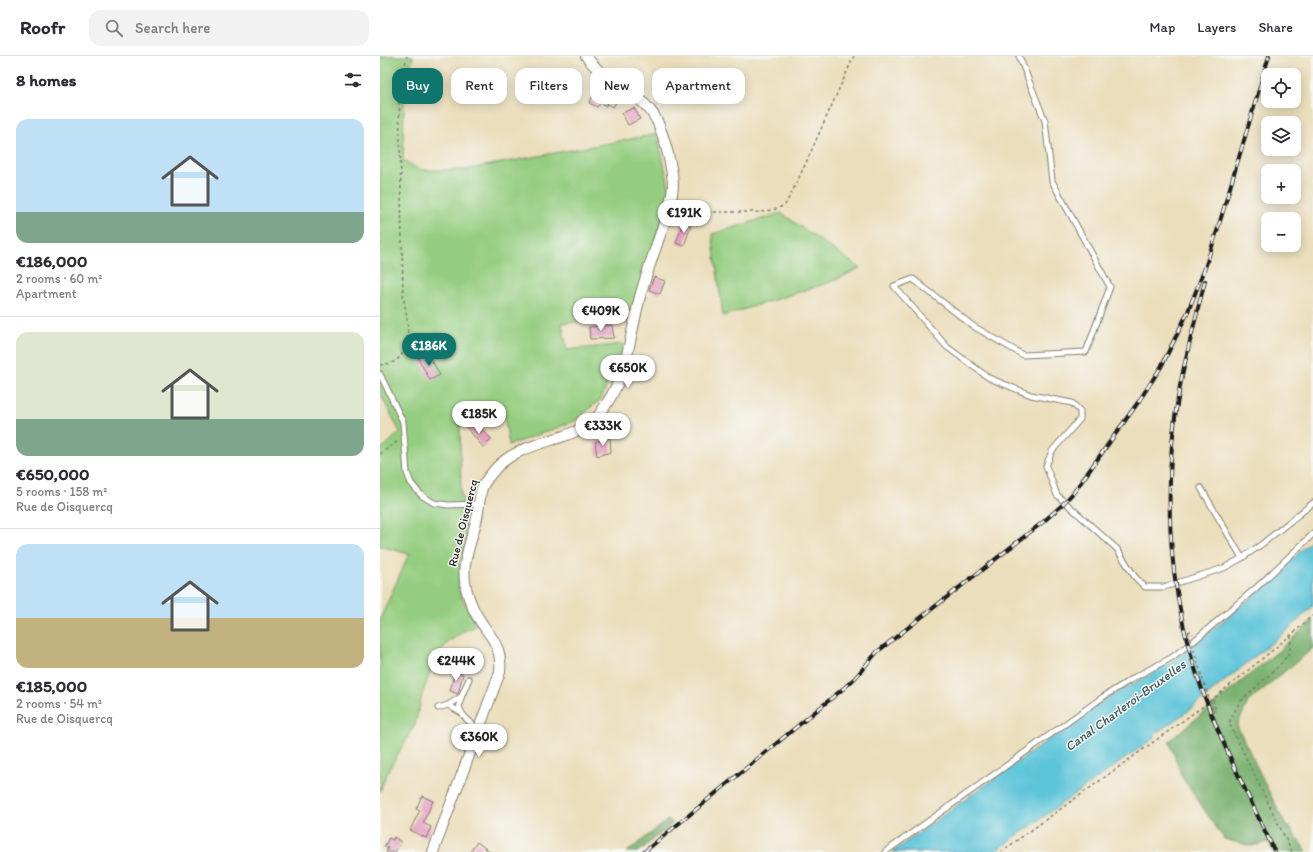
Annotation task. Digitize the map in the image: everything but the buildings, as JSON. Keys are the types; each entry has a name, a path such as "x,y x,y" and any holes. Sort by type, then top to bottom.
{"street":[{"name":"Rue de Oisquercq","path":"433,852 500,672 501,660 498,648 474,610 467,593 464,578 464,564 477,516 482,488 488,477 504,459 517,451 582,430 595,420 607,403 618,385 625,364 641,293 671,202 672,178 665,144 657,122 650,109 644,102 633,94 606,77 594,67 586,56"}],"lane":[{"path":"1019,56 1046,121 1052,181 1110,287 1086,352 1023,355 973,326 913,279 894,286 947,347 988,378 1031,396 1072,403 1080,412 1080,419 1052,451 1046,466 1058,495 1117,549 1135,577 1145,587 1164,587 1224,568 1262,544 1313,503"},
{"path":"380,374 403,422 407,473 411,483 421,495 434,503 448,505 479,504"},
{"path":"1201,488 1242,558"},
{"path":"885,852 1103,697 1170,658 1189,644 1256,588 1313,534"},
{"path":"460,712 459,705 461,697 469,679"},
{"path":"438,708 448,705 461,697"},
{"path":"448,705 460,712 478,730"}],"path":[{"path":"380,365 393,362 399,358 405,347 408,334 403,295 399,90 407,56"},
{"path":"668,213 762,212 776,209 785,205 799,178 854,56"},
{"path":"380,454 404,438"},
{"path":"1001,852 1212,699 1291,635 1313,615"},
{"path":"1188,632 1213,711 1216,710 1212,699"},
{"path":"1291,635 1290,652 1280,665 1239,703 1229,723 1292,852"}],"green space":[{"path":"380,56 413,56 410,68 392,68 392,104 404,104 403,160 420,170 463,170 657,134 671,195 629,318 562,323 567,350 624,344 601,399 573,422 509,445 502,403 460,423 461,496 474,510 461,556 458,589 476,626 464,631 448,642 434,661 422,695 415,724 387,773 380,792 380,619 409,554 380,546 380,450 400,432 380,393"},
{"path":"781,213 860,268 831,282 723,316 712,234"},
{"path":"1313,620 1313,648 1248,702 1237,726 1281,816 1307,852 1274,852 1268,842 1251,846 1224,839 1182,777 1169,741 1277,652"},
{"path":"668,820 673,823 638,852 627,852"}],"water":[{"name":"Canal Charleroi-Bruxelles","path":"1313,539 1313,606 1290,628 1188,711 1156,733 1154,738 994,852 892,852 1104,700 1174,661 1259,591"}],"railway":[{"path":"644,852 844,688 855,678 877,652 1043,522 1074,492 1139,401 1161,367 1187,314 1205,268 1218,228 1269,56"},
{"path":"1205,281 1180,386 1174,423 1170,496 1174,570 1180,607 1198,678 1224,744 1275,852"}]}
